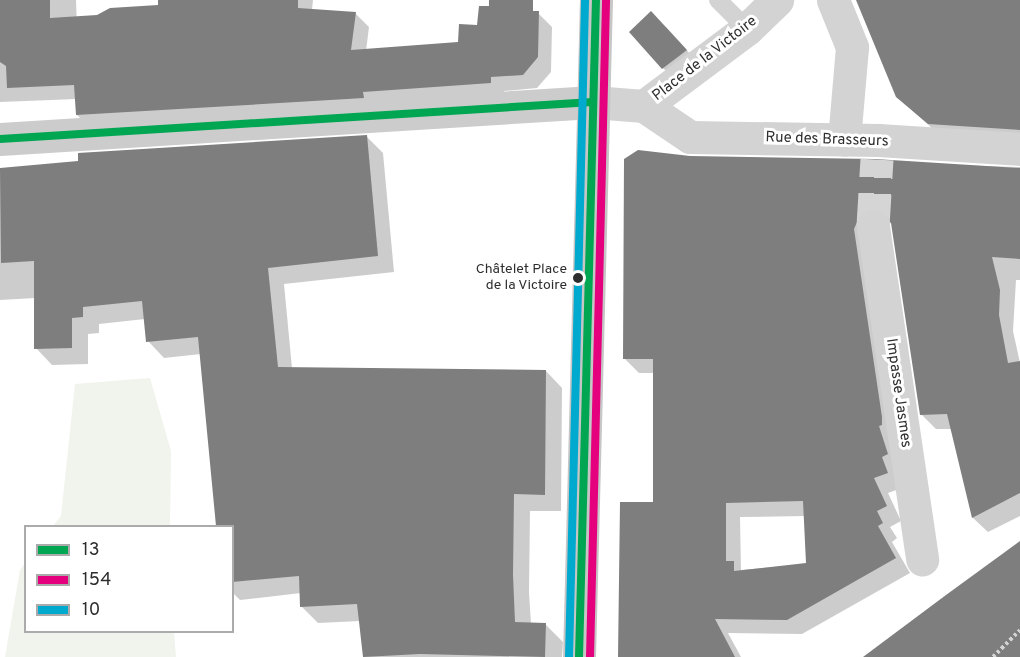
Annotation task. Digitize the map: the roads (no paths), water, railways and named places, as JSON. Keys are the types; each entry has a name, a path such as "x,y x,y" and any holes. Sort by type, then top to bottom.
{"main road":[{"path":"579,657 597,0"}],"street":[{"name":"Place de la Victoire","path":"593,102 644,106 747,29 777,0"},
{"path":"833,0 852,47 844,140"},
{"path":"0,139 593,102"},
{"name":"Rue des Brasseurs","path":"644,106 690,137 844,140 877,150 1020,149"},
{"name":"Impasse Jasmes","path":"873,226 922,559"}],"lane":[{"path":"718,0 747,29"}],"tunnel":[{"path":"873,226 877,159"}],"place":[{"name":"Châtelet Place de la Victoire","path":"578,278"}]}
